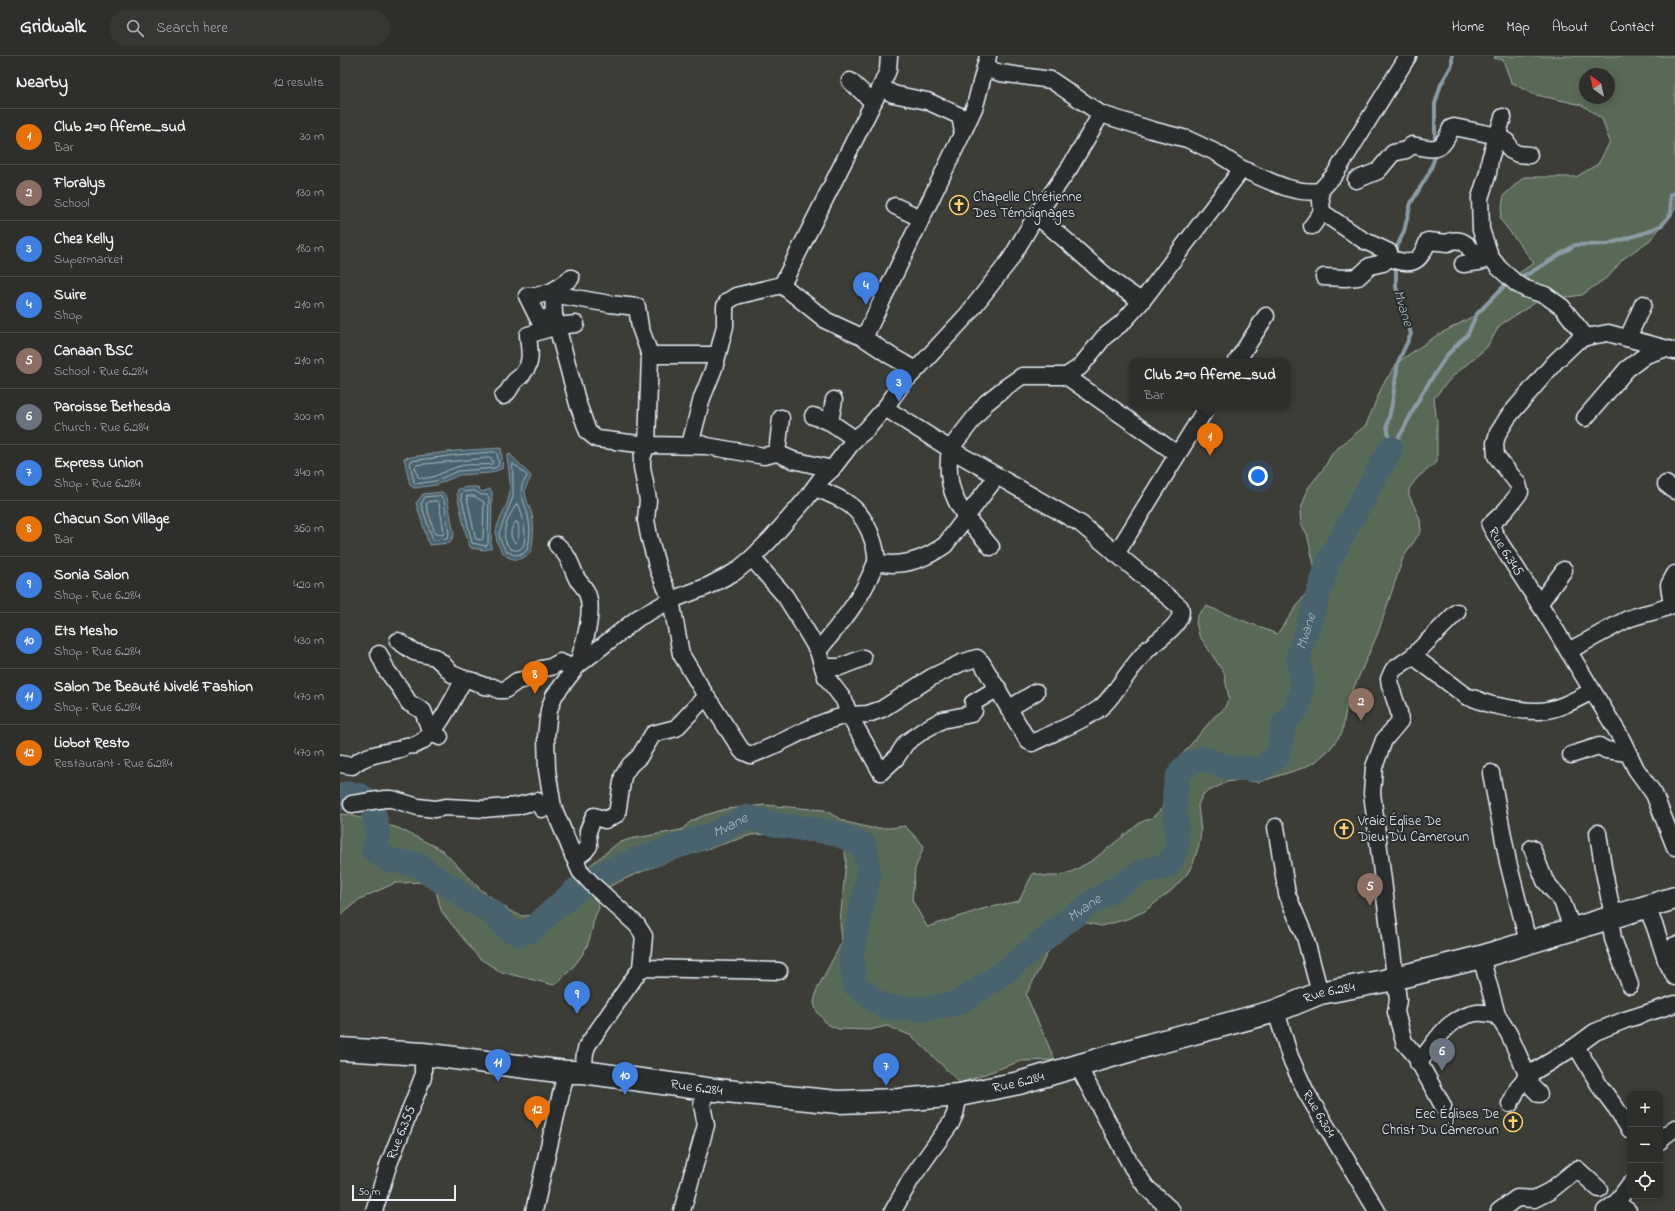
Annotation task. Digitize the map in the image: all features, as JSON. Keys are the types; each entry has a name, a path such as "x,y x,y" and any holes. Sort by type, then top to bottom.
{"street":[{"path":"832,469 793,460 777,453 764,456 707,446 691,441 702,398 714,368 725,326 725,306 728,301 736,296 782,285 872,102 881,87 888,70 889,56"},
{"path":"864,338 920,218 963,132 974,106 986,62 1000,73 1051,80 1101,114 1187,139 1217,153 1242,169 1293,190 1310,192 1320,191 1335,174 1408,56"},
{"path":"850,81 872,102"},
{"path":"881,87 893,94 927,101 960,116 963,132"},
{"path":"534,1211 575,1072 587,1046 642,968 644,936 637,925 594,886 577,863 553,807 547,770 546,737 549,710 554,696 577,666 638,618 671,600 706,587 735,572 770,540 815,488 820,480 832,469 855,439 866,430 885,408 902,384 967,315 1010,260 1036,216 1070,167 1101,114"},
{"path":"1489,258 1481,230 1480,198 1502,117"},
{"path":"1356,180 1378,171 1393,153 1406,150 1412,145 1433,149 1440,146 1446,142 1451,128 1475,130 1498,136 1507,142 1510,150 1518,154 1529,155"},
{"path":"991,547 965,517 952,493 948,463 950,449 986,403 1022,376 1066,376 1080,367 1104,337 1122,323 1142,302 1242,169"},
{"path":"1312,226 1322,212 1320,191"},
{"path":"895,206 920,218"},
{"path":"1322,212 1363,240 1389,252 1389,258"},
{"path":"1036,216 1055,230 1107,278 1142,302"},
{"path":"1389,258 1400,262 1414,262 1422,255 1428,241 1448,243 1451,241 1459,241 1466,244 1470,249 1489,258 1517,284 1526,289 1545,294 1562,307 1586,338"},
{"path":"1324,277 1358,277 1370,266 1383,263 1389,258"},
{"path":"1463,264 1479,262 1489,258"},
{"path":"571,278 553,290 536,296 527,296 539,320 555,320 576,324"},
{"path":"782,285 827,321 864,338 916,370"},
{"path":"553,290 558,295 637,307 640,327 650,355 647,445 642,458 648,500 646,520 649,536 658,569 671,600 681,654 742,751 751,755 771,748 795,734 831,719 849,715 868,714 882,709 932,677 961,663 978,651 982,663 1010,708 1029,743 1090,715 1102,707 1149,648 1173,627 1181,617 1180,607 1081,524 950,449 885,408"},
{"path":"553,290 555,320 578,404 588,432 597,439 647,445 707,446"},
{"path":"1628,338 1644,304"},
{"path":"1239,358 1266,316"},
{"path":"504,396 529,366 528,336 555,320"},
{"name":"Rue 6.345","path":"1669,350 1608,333 1577,341 1555,362 1508,417 1498,433 1495,443 1496,456 1498,461 1518,484 1520,492 1506,510 1490,525 1592,691 1636,769 1654,794 1675,847"},
{"path":"1585,418 1628,369 1646,355 1669,350"},
{"path":"650,355 717,355"},
{"path":"1066,376 1177,454"},
{"path":"830,422 834,400"},
{"path":"1116,554 1205,410"},
{"path":"813,416 830,422 855,439"},
{"path":"777,453 781,418"},
{"path":"876,562 887,565 905,564 939,550 963,523 965,517 997,476"},
{"path":"815,488 835,496 858,511 867,524 876,552 876,562 853,608 818,651"},
{"path":"557,545 569,558 578,579 587,593 590,617 577,666"},
{"path":"752,558 785,596 818,651 826,677 844,700 849,715 882,772 896,758 906,743 942,720 971,714 974,711 973,703 998,688"},
{"path":"1539,604 1564,570"},
{"path":"1568,651 1630,619 1644,613 1661,610 1674,605 1669,584 1675,574"},
{"path":"1443,1106 1418,1063 1415,1055 1404,1042 1396,1012 1398,1000 1396,978 1372,793 1374,767 1384,740 1400,721 1399,712 1389,680 1393,670 1413,656 1457,612"},
{"path":"398,641 414,652 435,657 452,674 499,690 505,690 517,681 528,679 541,669 551,667 560,662 573,668 577,666"},
{"path":"379,654 387,671 409,703 423,711 436,736"},
{"path":"1413,656 1467,697 1475,698 1486,704 1540,711 1556,708 1592,691"},
{"path":"823,667 840,668 863,658"},
{"path":"834,687 839,677 840,668"},
{"path":"340,764 352,766 359,759 393,749 402,749 406,746 415,745 436,736 442,717 464,679"},
{"path":"1010,708 1036,692"},
{"path":"577,863 577,857 589,846 588,831 594,816 605,820 616,814 623,776 630,765 639,757 654,734 676,728 706,696"},
{"path":"1571,755 1599,746 1606,750 1628,753"},
{"path":"1492,773 1508,862 1528,942"},
{"path":"352,804 392,799 418,807 435,809 446,807 484,809 516,806 537,801 542,808 553,807"},
{"path":"1276,827 1287,894 1305,937 1320,993"},
{"path":"1598,833 1603,867 1614,916 1611,924 1613,939 1630,986"},
{"path":"1532,848 1545,882 1562,901 1572,928"},
{"name":"Rue 6.284","path":"340,1049 423,1054 706,1089 838,1102 899,1100 959,1095 1019,1083 1149,1045 1276,1011 1320,993 1396,978 1481,957 1572,928 1675,898"},
{"path":"1647,907 1658,934 1666,960 1675,977"},
{"path":"1666,960 1675,944"},
{"path":"1481,957 1497,1015 1509,1034 1533,1088 1539,1094"},
{"path":"642,968 779,971"},
{"path":"1510,1104 1519,1086 1528,1076 1576,1046 1595,1032 1625,1020 1675,1004"},
{"name":"Rue 6.304","path":"1276,1011 1290,1057 1306,1092 1377,1211"},
{"path":"1418,1063 1434,1044 1446,1026 1455,1020 1477,1013 1497,1015"},
{"path":"1576,1046 1601,1088 1628,1127"},
{"name":"Rue 6.355","path":"374,1211 388,1166 423,1077 423,1054"},
{"path":"1078,1066 1132,1167 1146,1187 1172,1211"},
{"path":"682,1211 706,1125 702,1105 706,1089"},
{"path":"893,1211 911,1179 951,1123 955,1114 959,1095"},
{"path":"1663,1136 1675,1128"},
{"path":"1499,1211 1517,1198 1534,1199 1550,1191 1577,1169 1599,1189"},
{"path":"1616,1208 1627,1189"}],"green space":[{"path":"1495,56 1675,56 1675,210 1650,240 1623,259 1609,276 1582,295 1538,301 1500,325 1487,347 1452,377 1434,398 1437,422 1437,462 1417,478 1409,489 1409,495 1420,519 1421,531 1403,558 1378,633 1347,703 1342,733 1330,749 1315,762 1303,768 1259,782 1240,780 1227,782 1203,794 1198,805 1201,832 1199,845 1193,864 1187,874 1172,890 1145,911 1127,919 1101,926 1082,922 1070,928 1048,952 1026,995 1055,1060 1021,1061 960,1083 912,1036 887,1026 870,1030 838,1029 827,1024 816,1010 814,1002 817,989 842,942 840,922 846,861 844,845 835,841 807,841 767,834 751,835 672,860 613,885 595,895 599,908 584,952 565,975 554,985 501,972 479,958 445,916 441,910 436,891 428,882 395,883 360,899 340,915 340,814 398,828 442,850 480,889 510,911 522,916 533,915 545,911 588,867 618,843 630,839 681,830 690,822 702,816 726,809 764,805 824,810 846,822 871,828 905,826 924,846 915,869 912,900 927,927 982,909 1019,901 1033,873 1045,876 1058,876 1071,872 1093,860 1141,822 1152,818 1162,808 1175,763 1214,717 1224,709 1229,698 1224,673 1199,635 1196,622 1198,615 1206,606 1277,634 1317,578 1307,534 1301,524 1300,512 1308,488 1324,468 1333,452 1366,425 1383,384 1398,362 1436,336 1481,312 1507,281 1534,263 1500,219 1504,195 1524,177 1576,177 1598,164 1610,142 1602,119 1582,105 1532,94 1511,82 1503,60 1494,58"}],"water":[{"path":"501,448 503,468 491,473 459,475 436,485 414,488 410,485 404,458 455,451"},
{"path":"510,454 531,476 525,493 532,515 533,524 531,552 523,558 517,559 511,558 503,553 497,541 496,535 510,491 507,456"},
{"path":"477,487 482,492 490,489 492,492 491,548 485,550 471,548 468,543 457,494 458,489"},
{"path":"442,492 447,497 454,534 450,543 429,545 416,503 423,494"}],"waterway":[{"name":"Mvane","path":"1437,143 1435,137 1435,104 1441,84 1452,65 1452,56"},
{"name":"Mvane","path":"1397,256 1397,247 1404,231 1411,203 1429,173 1437,152"},
{"path":"1516,278 1530,273 1575,245 1608,244 1644,233 1662,225 1671,214 1670,195 1675,192"},
{"name":"Mvane","path":"1391,448 1387,426 1392,404 1398,362 1411,334 1396,287 1396,265"},
{"path":"1391,448 1402,432 1421,395 1447,355 1468,334 1476,315 1508,282"},
{"name":"Mvane","path":"340,798 346,794 361,796 372,807 378,832 374,850 389,860 420,865 428,873 453,888 466,898 492,912 508,929 519,934 531,930 576,890 601,874 624,864 718,832 747,817 778,825 832,832 864,845 869,873 851,956 855,985 883,1007 923,1009 958,1003 1009,969 1056,929 1090,904 1143,871 1168,866 1175,853 1177,845 1175,789 1178,778 1183,769 1192,762 1203,758 1229,768 1259,769 1277,757 1284,723 1297,708 1303,684 1298,658 1329,560 1391,448"}],"place":[{"name":"Chapelle Chrétienne Des Témoignages","path":"959,205"},
{"name":"Suire","path":"866,305"},
{"name":"Chez Kelly","path":"899,402"},
{"name":"Club 2=0 Afeme_sud","path":"1210,456"},
{"name":"Chacun Son Village","path":"535,694"},
{"name":"Floralys","path":"1361,721"},
{"name":"Vraie Église De Dieu Du Cameroun","path":"1344,829"},
{"name":"Canaan BSC","path":"1370,906"},
{"name":"Sonia Salon","path":"577,1014"},
{"name":"Paroisse Bethesda","path":"1442,1071"},
{"name":"Salon De Beauté Nivelé Fashion","path":"498,1082"},
{"name":"Express Union","path":"886,1086"},
{"name":"Ets Mesho","path":"625,1095"},
{"name":"Eec Églises De Christ Du Cameroun","path":"1513,1122"},
{"name":"Liobot Resto","path":"537,1129"}]}
